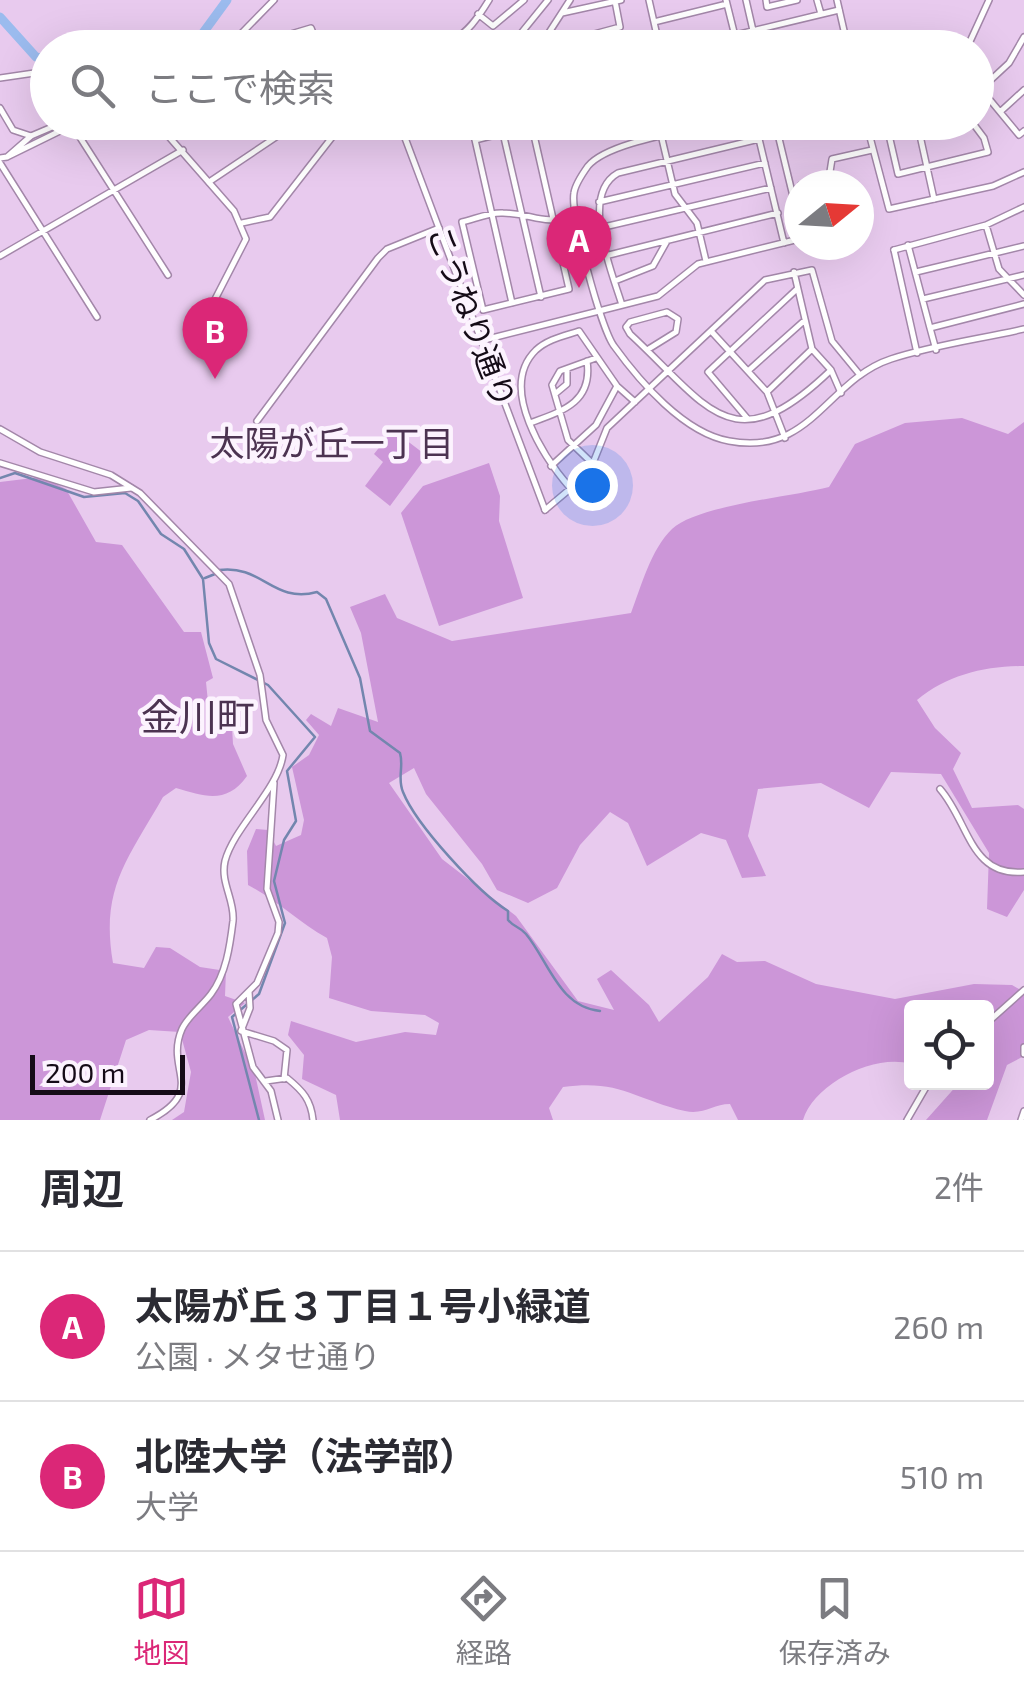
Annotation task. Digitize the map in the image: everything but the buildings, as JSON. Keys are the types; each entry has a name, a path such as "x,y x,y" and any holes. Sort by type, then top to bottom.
{"street":[{"path":"245,30 274,0"},
{"path":"462,30 489,0"},
{"path":"478,14 494,26 524,0"},
{"path":"524,30 548,0"},
{"path":"550,30 570,0"},
{"path":"649,0 654,30"},
{"path":"746,0 753,30 839,10"},
{"path":"766,0 767,7 797,0"},
{"path":"817,0 820,14"},
{"path":"837,0 844,30"},
{"path":"976,30 990,0"},
{"path":"562,13 618,1 620,27 609,30"},
{"path":"654,22 727,2 733,30"},
{"path":"994,77 1010,63 1024,38"},
{"path":"0,78 30,73"},
{"path":"1000,112 1024,90"},
{"path":"994,106 1018,135 1024,131"},
{"path":"0,108 13,130 30,136"},
{"path":"2,159 30,137"},
{"path":"2,159 46,140"},
{"path":"82,140 168,275"},
{"path":"174,140 242,223 244,248 192,344"},
{"path":"209,182 270,140"},
{"path":"242,223 270,217 330,140"},
{"name":"こうねり通り","path":"405,140 546,510 570,489"},
{"path":"475,140 512,303"},
{"path":"505,140 541,297"},
{"path":"535,140 555,222 569,289 483,310 462,222 492,214 555,222 576,216"},
{"path":"654,140 608,152 594,160 574,194 576,216 599,312 612,344 650,386 704,434 757,444 785,438 860,375 888,360 1024,329"},
{"path":"662,140 672,184 697,223 706,261"},
{"path":"622,306 598,202 611,177 667,159 755,140"},
{"path":"484,340 648,300 706,261 784,243 760,140"},
{"path":"782,140 792,170"},
{"path":"870,140 890,209 992,186 1024,172"},
{"path":"890,140 898,174 988,152 981,140"},
{"path":"920,140 934,199"},
{"path":"0,256 184,150"},
{"path":"830,170 832,159 872,150"},
{"path":"2,159 96,317"},
{"path":"598,202 765,163"},
{"path":"603,228 772,188"},
{"path":"917,354 894,250 986,225 1024,207"},
{"path":"609,255 778,213"},
{"path":"986,225 999,269 1024,295"},
{"path":"257,422 378,258 387,249 440,228"},
{"path":"614,281 653,266 667,241"},
{"path":"908,245 936,350"},
{"path":"916,272 1024,246"},
{"path":"635,402 617,386 579,331 548,341 535,351 522,380 530,423 543,458 570,489 594,465 607,428 635,402 650,386 765,280 812,270 832,342 860,375"},
{"path":"794,272 812,349 831,370 841,393"},
{"path":"922,299 1024,275"},
{"path":"747,418 708,372 797,289"},
{"path":"648,300 653,315"},
{"path":"930,328 1024,304"},
{"path":"647,350 676,332 678,319 667,312 630,322 626,327 647,350 669,370 698,403 718,414 747,418 778,415 831,370"},
{"path":"748,371 804,320"},
{"path":"710,331 767,392 785,438"},
{"path":"767,392 812,349"},
{"path":"594,465 574,445 559,412 554,377 596,358"},
{"path":"530,423 559,412 582,397 587,361"},
{"path":"555,394 567,384 567,368"},
{"path":"551,466 607,411 617,386"},
{"path":"0,429 40,452 111,475 130,488 229,584 260,675 266,720 283,754 275,775 226,857 225,884 234,907 226,958 220,979 184,1025 178,1101 150,1120"},
{"path":"0,464 94,492 130,488"},
{"path":"241,1031 249,998 278,933 279,922 266,889 275,775"},
{"path":"940,789 979,858 997,870 1024,872"},
{"path":"994,1017 1024,990"},
{"path":"249,998 236,1006 241,1031 254,1068 266,1081 278,1120"},
{"path":"241,1031 286,1050 281,1072 311,1103 313,1120"},
{"path":"266,1081 284,1079"},
{"path":"907,1120 925,1090"},
{"path":"1021,1120 1024,1111"}],"shaded area":[{"path":"962,418 1008,434 1024,422 1024,666 967,674 941,684 917,700 935,728 961,753 953,769 972,808 1018,805 1024,809 1024,890 1007,917 987,909 989,853 941,774 891,772 869,808 821,783 758,789 748,836 766,876 742,878 726,840 701,833 647,866 628,823 610,812 580,845 557,888 528,903 497,890 482,864 426,794 414,768 389,783 442,859 516,916 578,1001 614,1010 597,979 611,970 649,1005 659,1022 708,977 722,954 737,962 765,961 816,984 895,999 974,984 1012,985 1024,992 1024,1056 1007,1065 987,1120 926,1120 953,1090 994,1090 994,1000 904,1000 904,1063 880,1063 847,1074 819,1095 803,1120 738,1120 730,1104 685,1111 613,1088 583,1085 563,1087 549,1108 553,1120 340,1120 336,1095 302,1079 304,1055 288,1035 291,1021 356,1042 405,1032 436,1035 439,1023 425,1015 371,1011 329,998 332,957 327,938 248,885 247,851 256,829 268,830 276,846 301,835 304,820 292,767 309,755 319,735 306,720 311,714 331,726 338,708 378,722 361,633 350,607 385,594 397,618 452,641 631,613 647,569 672,529 723,508 829,487 855,444 905,423"},
{"path":"393,430 427,456 390,506 365,486 383,462 374,454"},
{"path":"489,463 500,496 499,521 523,598 439,626 401,513 423,486"},
{"path":"41,477 66,489 96,542 122,545 184,632 201,632 213,678 206,682 208,702 232,727 233,744 247,776 224,794 206,796 176,788 163,797 128,857 114,894 110,914 113,963 144,968 156,947 170,948 200,967 226,971 225,996 245,1003 228,1017 255,1074 265,1120 172,1120 184,1112 191,1072 180,1032 149,1030 126,1040 100,1120 0,1120 0,482"}],"waterway":[{"path":"205,30 227,0"},
{"path":"0,17 30,50"},
{"path":"0,478 15,473 84,497 125,493 138,501 161,534 184,549 203,579 209,643 216,659 268,685 315,737 287,771 296,821 284,840 274,881 285,923 259,994 232,1017 259,1120"},
{"path":"219,570 246,573 289,593 317,592 326,599 360,678 370,731 400,753 401,787 410,806 450,857 508,911 508,920 526,934 565,992 586,1008 600,1011"},
{"path":"205,578 215,574"}],"place":[{"name":"太陽が丘３丁目１号小緑道","path":"579,288"},
{"name":"北陸大学（法学部）","path":"215,379"}],"district":[{"name":"太陽が丘一丁目","path":"332,442"},
{"name":"金川町","path":"198,716"}]}
